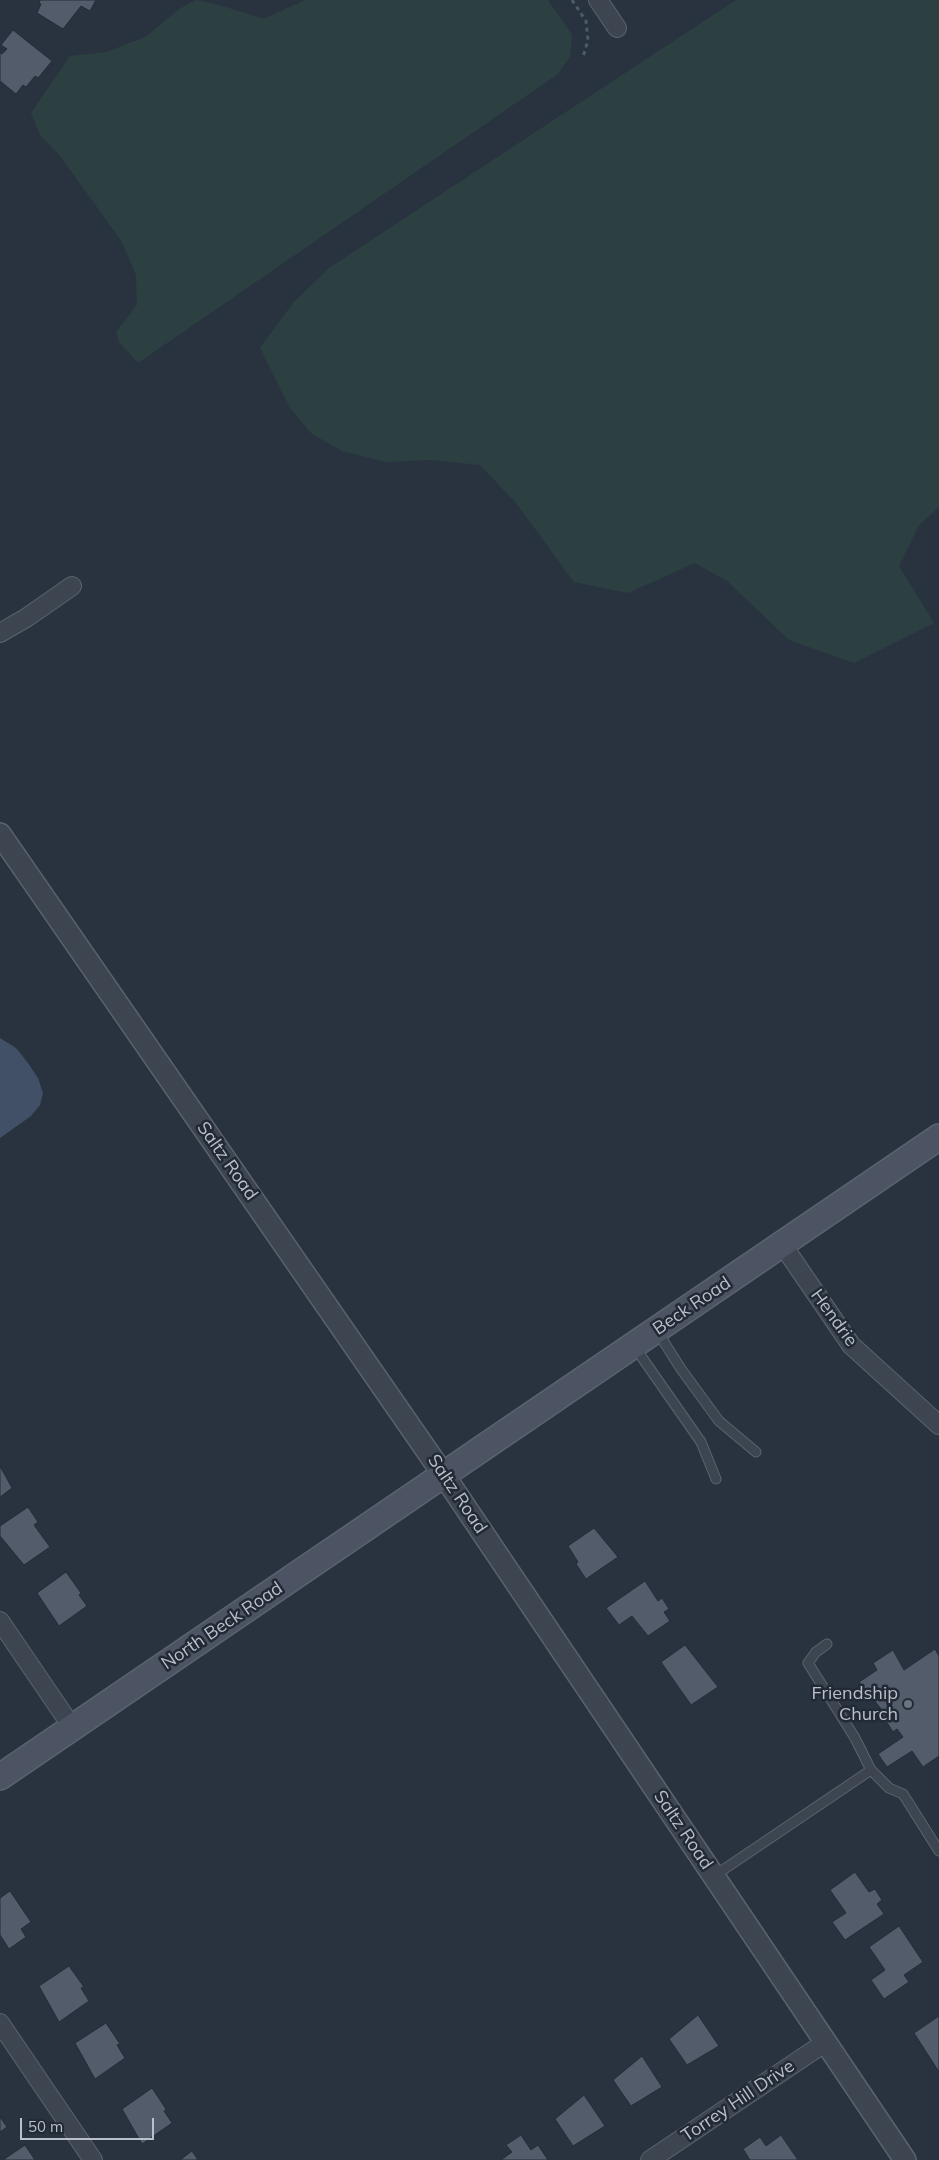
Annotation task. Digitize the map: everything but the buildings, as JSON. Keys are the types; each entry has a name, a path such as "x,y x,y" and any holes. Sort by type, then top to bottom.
{"main road":[{"name":"Beck Road","path":"443,1474 939,1137"},
{"name":"North Beck Road","path":"0,1777 443,1474"}],"street":[{"path":"598,0 617,28"},
{"path":"0,633 26,618 72,586"},
{"name":"Saltz Road","path":"0,834 443,1474 905,2160"},
{"name":"Hendrie","path":"782,1244 851,1345 939,1425"},
{"path":"0,1621 72,1727"},
{"path":"0,2023 93,2160"},
{"name":"Torrey Hill Drive","path":"650,2160 826,2042"}],"lane":[{"path":"657,1330 681,1369 719,1421 756,1452"},
{"path":"634,1345 701,1442 716,1479"},
{"path":"827,1644 816,1652 808,1663 855,1738 871,1770 889,1788 903,1794 939,1851"},
{"path":"713,1876 871,1770"}],"path":[{"path":"572,0 586,21 588,40 583,57"}],"green space":[{"path":"196,0 264,19 305,0 548,0 572,35 570,57 558,74 138,363 119,342 116,332 137,305 136,275 122,242 61,157 40,135 31,113 70,56 107,52 147,36 179,9"},
{"path":"736,0 939,0 939,507 919,525 899,566 934,623 854,663 789,640 727,581 695,563 628,593 574,582 516,503 480,465 431,460 386,462 342,451 312,434 290,408 260,348 293,303 329,268"}],"water":[{"path":"0,1038 16,1048 28,1063 38,1078 43,1093 40,1105 31,1116 0,1138"}],"place":[{"name":"Friendship Church","path":"908,1704"}]}
